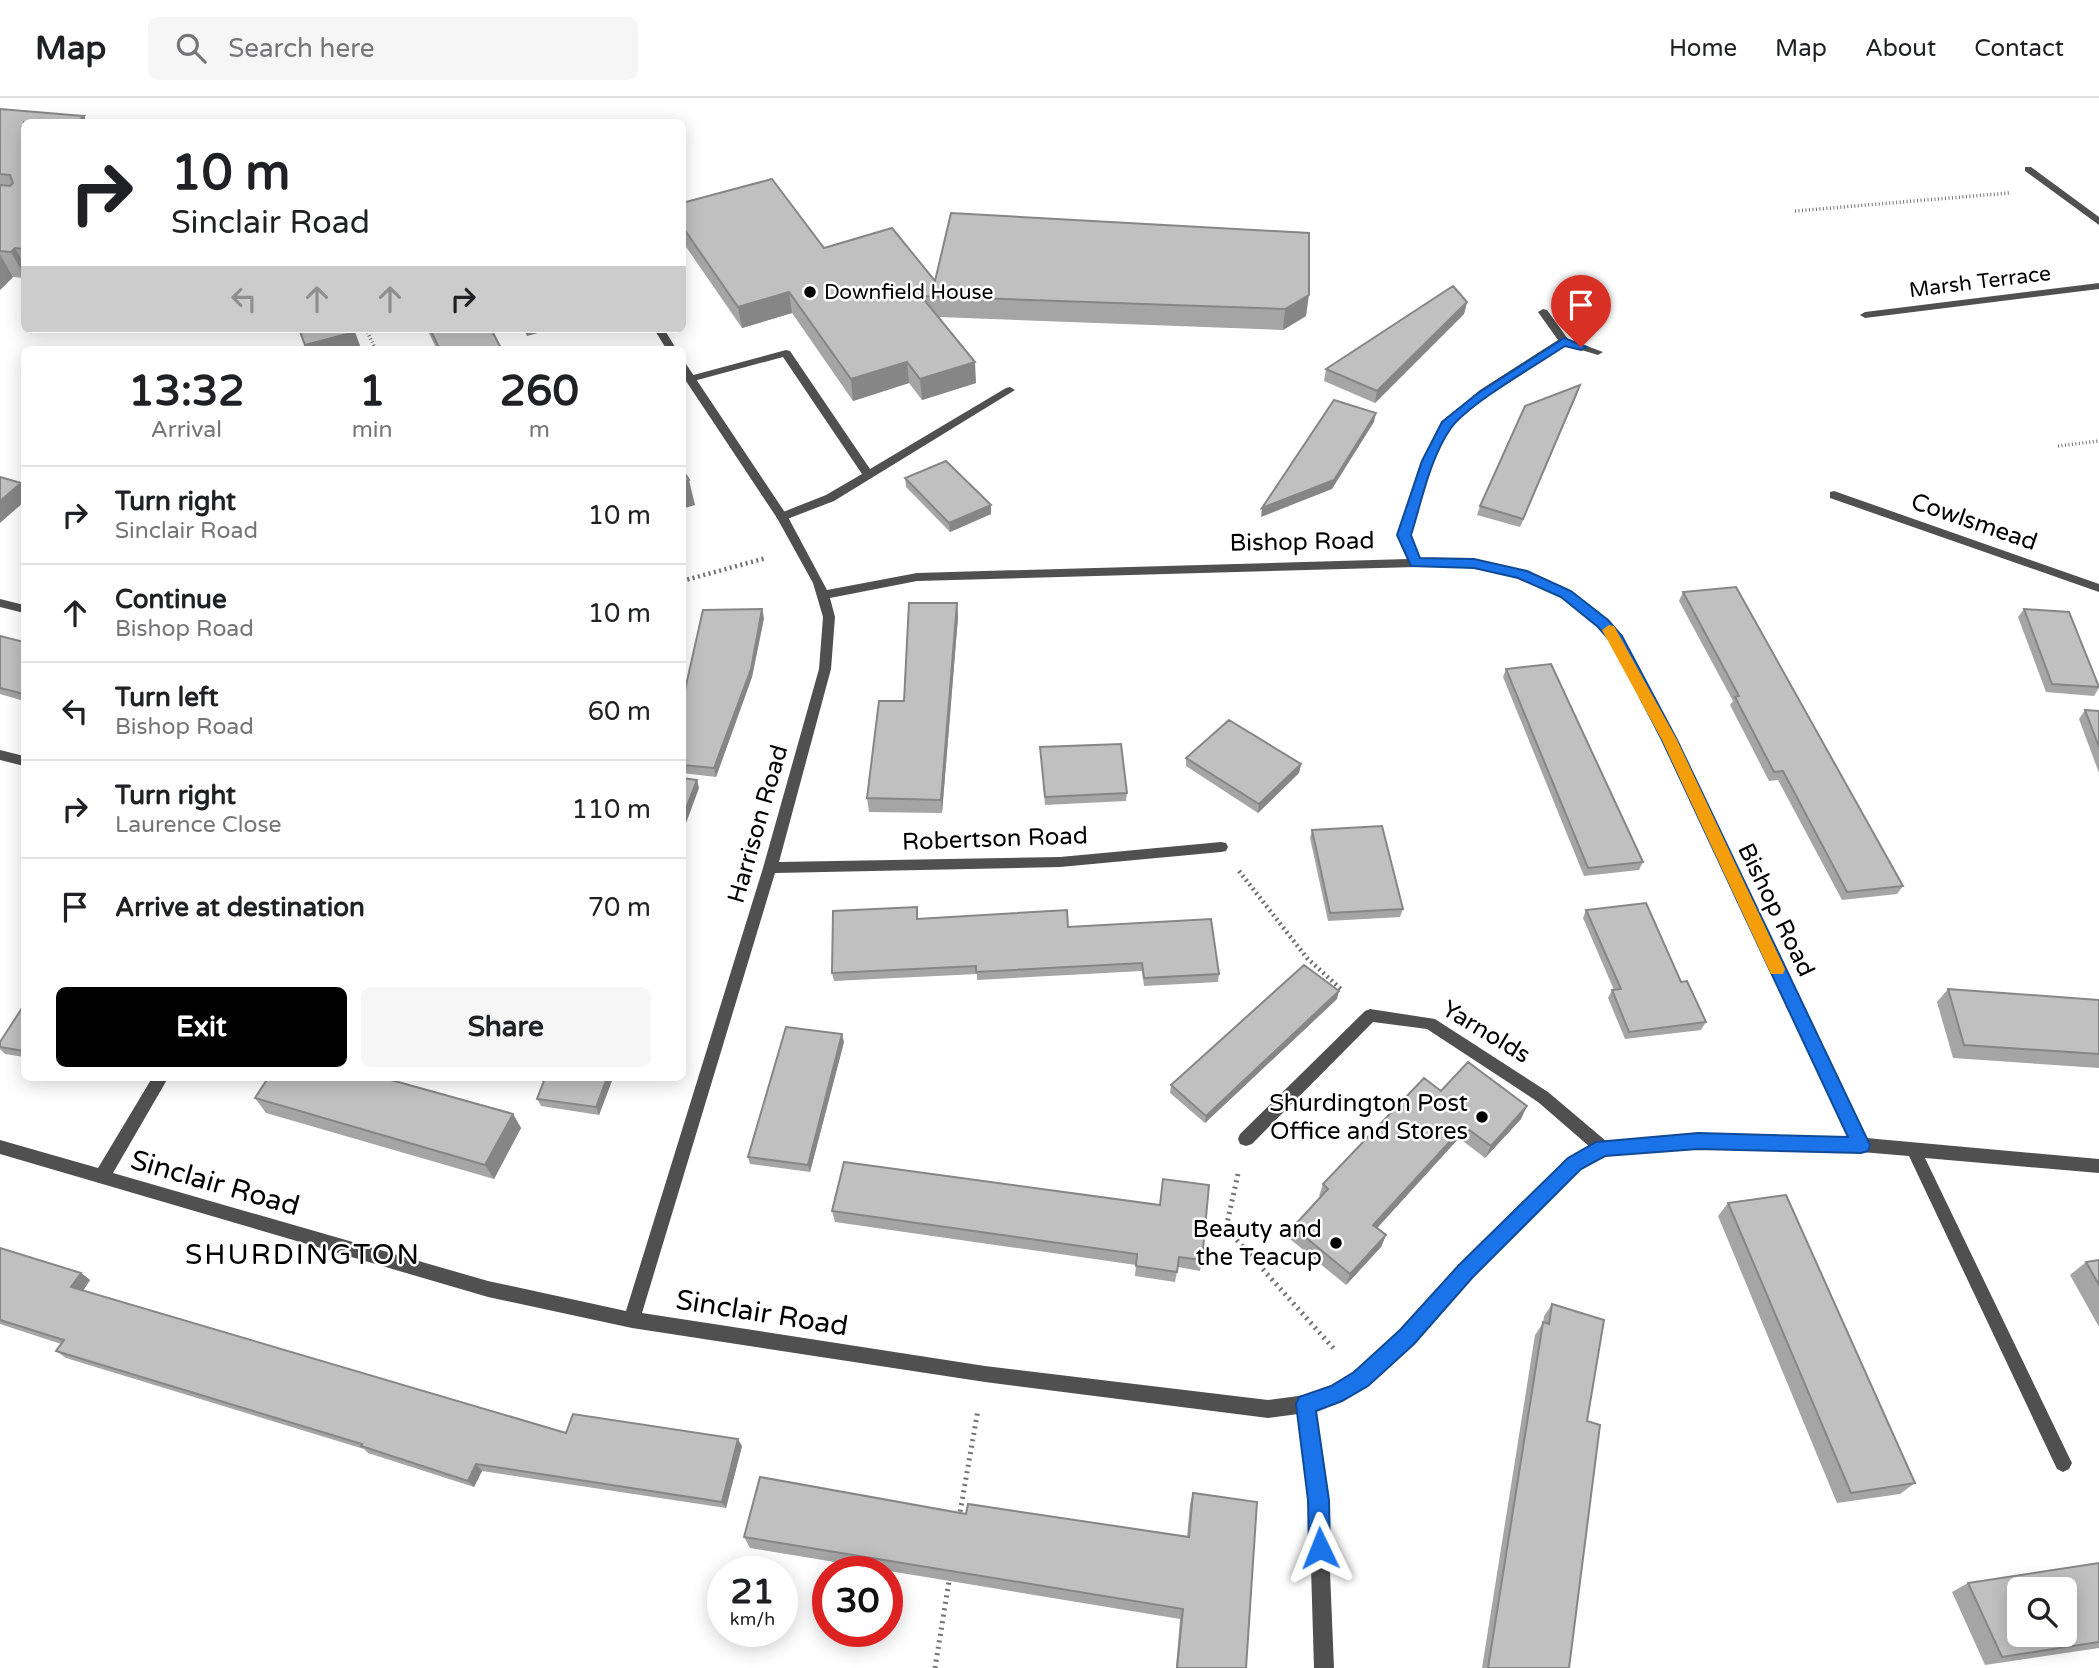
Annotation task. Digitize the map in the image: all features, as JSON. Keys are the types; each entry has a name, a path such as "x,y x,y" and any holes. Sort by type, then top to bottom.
{"street":[{"path":"2028,169 2099,222"},
{"name":"Marsh Terrace","path":"1865,315 2099,286"},
{"path":"1543,312 1564,341 1598,352"},
{"path":"1416,563 1404,535 1428,461 1446,424 1482,395 1564,341"},
{"path":"686,373 786,353 868,475"},
{"name":"Harrison Road","path":"632,1320 770,868 825,669 829,617 824,595 782,517 686,373"},
{"path":"782,517 830,498 1010,390"},
{"name":"Cowlsmead","path":"1834,495 2099,588"},
{"name":"Bishop Road","path":"824,595 918,578 1416,563 1474,563 1522,574 1566,594 1603,623 1617,640 1670,740 1861,1145"},
{"path":"0,603 21,608"},
{"path":"0,755 21,760"},
{"name":"Robertson Road","path":"770,868 1059,862 1221,847"},
{"path":"1246,1139 1370,1015"},
{"name":"Yarnolds","path":"1370,1015 1430,1023 1543,1097 1603,1148"},
{"path":"102,1177 158,1081"},
{"path":"1603,1148 1698,1141 1861,1145 2099,1166"},
{"name":"Sinclair Road","path":"0,1147 488,1289 632,1320 985,1374 1268,1409 1306,1404 1335,1394 1361,1379 1407,1337 1466,1272 1574,1163 1603,1148"},
{"path":"1913,1149 2063,1463"},
{"path":"1306,1404 1318,1500 1324,1668"}],"path":[{"path":"1795,211 1967,195 2059,191"},
{"path":"2058,446 2099,441"},
{"path":"686,580 799,548"},
{"path":"1221,847 1307,958 1370,1015"},
{"path":"1246,1139 1226,1228 1361,1379"},
{"path":"958,1529 985,1374"},
{"path":"935,1668 951,1567"}],"building":[{"path":"0,109 84,116 80,119 21,119 21,249 15,248 11,252 0,251 0,185 10,186 13,183 10,175 0,174"},
{"path":"772,179 824,248 892,228 935,281 951,213 1309,233 1309,295 1285,309 921,296 975,362 920,379 907,362 851,379 789,292 738,307 686,232 686,202"},
{"path":"1453,286 1467,302 1377,391 1326,369"},
{"path":"300,333 351,333 305,345"},
{"path":"432,333 493,333 500,346 438,346"},
{"path":"1580,385 1523,519 1480,506 1525,406"},
{"path":"1334,400 1376,413 1334,480 1262,508"},
{"path":"946,461 991,505 949,523 905,478"},
{"path":"0,477 21,483 0,501"},
{"path":"1736,587 1903,886 1847,892 1783,771 1774,772 1735,697 1739,696 1683,592"},
{"path":"909,603 957,603 941,800 867,798 879,701 904,701"},
{"path":"762,609 751,669 714,768 686,765 686,685 703,610"},
{"path":"2024,609 2069,612 2099,687 2052,684"},
{"path":"0,636 21,641 21,693 0,688"},
{"path":"1551,664 1643,862 1588,868 1506,669"},
{"path":"2085,710 2099,711 2099,747"},
{"path":"1229,720 1301,764 1259,804 1186,758"},
{"path":"1121,744 1127,793 1045,797 1040,747"},
{"path":"686,779 697,780 686,809"},
{"path":"1382,826 1403,909 1330,913 1312,830"},
{"path":"1646,903 1681,982 1687,981 1706,1022 1629,1032 1612,990 1621,989 1586,910"},
{"path":"917,907 917,919 1067,910 1068,927 1211,919 1219,974 1144,978 1142,963 976,972 976,966 832,973 833,911"},
{"path":"1304,965 1339,991 1206,1116 1171,1085"},
{"path":"1948,989 2099,1000 2099,1054 1964,1045"},
{"path":"21,1010 21,1050 0,1047 0,1042"},
{"path":"786,1027 842,1034 808,1165 748,1157"},
{"path":"1468,1062 1527,1106 1491,1146 1464,1126 1373,1225 1386,1235 1350,1274 1293,1227 1328,1189 1323,1184 1424,1078 1441,1091"},
{"path":"266,1081 395,1081 513,1114 485,1165 255,1098"},
{"path":"544,1081 606,1081 596,1107 537,1099"},
{"path":"844,1162 1160,1205 1163,1179 1209,1185 1202,1260 1179,1257 1177,1272 1136,1266 1137,1254 832,1211"},
{"path":"1786,1195 1915,1483 1851,1493 1728,1203"},
{"path":"0,1248 81,1273 71,1287 566,1433 573,1414 738,1439 722,1502 476,1464 468,1481 361,1446 362,1444 56,1351 64,1340 0,1320"},
{"path":"2099,1260 2099,1285 2086,1262"},
{"path":"1552,1304 1604,1320 1587,1421 1600,1425 1569,1668 1488,1668 1543,1322 1549,1324"},
{"path":"760,1477 966,1514 968,1504 1189,1537 1193,1493 1257,1502 1246,1668 1177,1668 1183,1609 903,1563 903,1556 860,1556 744,1537"},
{"path":"2099,1563 2099,1642 2077,1645 2077,1577 2007,1577"},
{"path":"2007,1577 2007,1647 2067,1647 2002,1657 1968,1583"}],"slow traffic":[{"path":"1609,630 1617,640 1670,740 1777,969"}],"place":[{"name":"Downfield House","path":"810,292"},
{"name":"Shurdington Post Office and Stores","path":"1482,1117"},
{"name":"Beauty and the Teacup","path":"1336,1243"}],"district":[{"name":"SHURDINGTON","path":"303,1255"}],"route":[{"path":"1320,1548 1318,1500 1306,1404 1335,1394 1361,1379 1407,1337 1466,1272 1574,1163 1603,1148 1698,1141 1861,1145 1670,740 1617,640 1603,623 1566,594 1522,574 1474,563 1416,563 1404,535 1428,461 1446,424 1482,395 1564,341 1581,347"}]}
